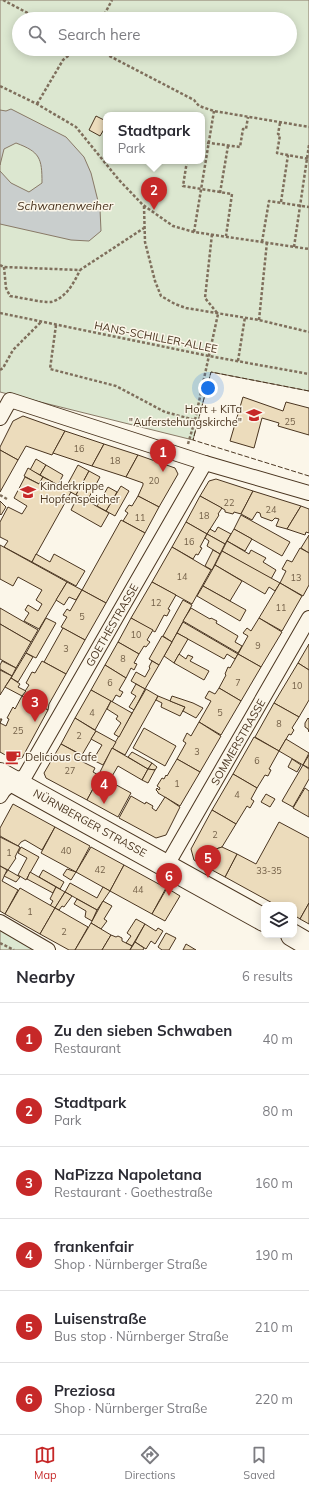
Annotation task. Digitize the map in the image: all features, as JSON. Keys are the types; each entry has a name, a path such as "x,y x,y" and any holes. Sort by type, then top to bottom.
{"main road":[{"name":"NÜRNBERGER STRASSE","path":"5,784 167,866 261,918"},
{"path":"297,938 309,945"}],"street":[{"path":"0,418 10,400 205,463 309,493"},
{"name":"GOETHESTRASSE","path":"5,784 25,776 205,463"},
{"name":"SOMMERSTRASSE","path":"167,866 309,618"},
{"path":"0,922 48,950"}],"path":[{"path":"3,0 26,12"},
{"path":"106,12 112,0"},
{"path":"37,104 63,60 68,56"},
{"path":"109,56 194,100 199,106 214,111 309,127"},
{"path":"0,86 37,104 76,127 103,160"},
{"path":"194,232 214,111"},
{"path":"205,142 240,147 243,129 246,130 248,117"},
{"path":"280,123 277,153 308,159"},
{"path":"294,247 309,145"},
{"path":"220,193 228,146"},
{"path":"281,202 288,155"},
{"path":"106,164 119,180 144,205 174,226 194,232 309,249"},
{"path":"187,164 183,186 232,194 226,236"},
{"path":"262,242 269,201 309,207"},
{"path":"144,205 145,242 155,281 161,296 186,308 245,317 309,332"},
{"path":"4,267 6,288 10,296 50,302 65,294 80,270 144,228"},
{"path":"185,456 210,356 218,314 205,298 212,234"},
{"path":"259,320 267,242"},
{"path":"0,265 4,267 80,270"},
{"name":"HANS-SCHILLER-ALLEE","path":"0,313 210,356 309,374"},
{"path":"238,361 245,317"},
{"path":"0,370 3,368 13,350 41,322"},
{"path":"56,325 50,368 116,386 165,412 195,420"},
{"path":"0,495 7,499"},
{"path":"0,943 14,950"}],"green space":[{"path":"0,0 309,0 309,391 211,372 193,440 0,392"},
{"path":"0,929 36,950 0,950"}],"water":[{"name":"Schwanenweiher","path":"11,109 66,137 84,157 91,173 100,209 101,231 89,241 71,240 0,224 0,171 11,183 29,192 42,183 41,167 38,157 35,153 24,146 16,143 4,149 0,165 0,110 6,111"}],"building":[{"path":"96,116 103,120 103,131 100,136 89,130"},
{"path":"243,397 283,411 286,402 309,408 309,435 278,426 279,423 262,418 254,448 230,441"},
{"path":"23,416 65,431 52,455 26,446 18,460 0,450 0,447 13,421"},
{"path":"65,431 104,444 92,466 53,453"},
{"path":"104,444 138,455 126,477 92,466"},
{"path":"0,450 18,460 0,492"},
{"path":"138,455 175,468 178,474 159,507 138,496 143,483 126,477"},
{"path":"36,459 46,465 40,475 30,470"},
{"path":"46,465 63,475 58,485 40,475"},
{"path":"78,465 89,471 76,495 65,489"},
{"path":"28,468 43,477 39,484 24,476"},
{"path":"89,471 100,477 87,501 76,495"},
{"path":"25,477 39,484 43,477 71,492 32,562 4,547 8,541 0,537 0,522 8,507 22,514 27,506 14,498"},
{"path":"216,479 253,491 241,514 225,512 225,510 200,496 209,481"},
{"path":"121,486 129,491 115,516 106,511"},
{"path":"108,487 117,492 106,511 97,506"},
{"path":"253,491 301,506 287,529 276,526 279,519 275,518 272,521 261,517 260,513 257,512 252,520 241,514"},
{"path":"78,496 109,513 101,527 71,510"},
{"path":"138,496 159,507 145,533 123,521 128,513 125,511 129,505 132,506"},
{"path":"200,496 222,508 207,534 186,522"},
{"path":"0,501 6,507 1,515 0,514"},
{"path":"301,506 309,509 309,533 306,532 305,535 287,529"},
{"path":"241,515 290,542 282,556 234,529"},
{"path":"121,520 145,533 106,603 82,590"},
{"path":"186,522 207,534 200,547 202,548 198,555 196,554 193,559 172,547"},
{"path":"218,527 231,534 225,544 207,534 210,529 215,532"},
{"path":"234,529 252,539 245,551 227,541"},
{"path":"207,534 225,544 220,554 207,546 209,541 205,538"},
{"path":"309,535 309,553 301,548"},
{"path":"227,541 249,554 251,550 266,558 263,562 276,570 271,579 222,551"},
{"path":"0,545 67,582 39,629 24,621 29,613 25,610 28,605 38,611 42,604 36,600 42,590 18,577 13,586 0,579"},
{"path":"172,547 211,570 192,604 152,582"},
{"path":"300,548 309,553 309,585 303,596 280,583 286,571 282,569 287,560 292,562"},
{"path":"213,550 220,554 212,570 205,566"},
{"path":"222,551 280,583 275,591 269,587 265,594 215,565"},
{"path":"36,554 50,562 54,554 85,571 76,586 32,562"},
{"path":"215,565 242,581 230,601 203,586"},
{"path":"67,582 82,590 76,600 69,597 64,605 56,600"},
{"path":"152,582 176,595 168,609 170,610 167,616 164,615 155,632 131,618"},
{"path":"280,583 302,596 282,631 259,618"},
{"path":"203,586 246,610 240,621 197,596"},
{"path":"82,590 106,603 85,640 61,627 67,617 63,615 67,609 70,611"},
{"path":"183,600 192,605 172,642 163,636"},
{"path":"0,608 38,630 31,642 0,624"},
{"path":"191,608 210,619 211,618 217,621 216,623 238,636 235,642 242,646 238,653 183,621"},
{"path":"46,618 56,623 36,658 26,653"},
{"path":"131,618 153,630 147,640 150,642 146,647 144,646 139,654 118,642"},
{"path":"259,618 282,632 261,667 238,654 248,636 243,633 247,628 251,631"},
{"path":"183,622 238,654 235,659 227,654 224,659 177,633"},
{"path":"0,624 31,642 16,668 0,659"},
{"path":"63,628 85,640 66,674 44,662"},
{"path":"177,633 188,639 174,663 164,656"},
{"path":"162,636 172,642 159,665 149,659"},
{"path":"118,642 139,654 134,663 137,664 134,670 131,668 126,678 105,665"},
{"path":"309,644 309,670 298,663"},
{"path":"26,653 33,657 18,682 11,678"},
{"path":"179,654 186,659 188,655 193,657 190,661 209,671 204,680 174,663"},
{"path":"238,654 261,667 241,701 219,688 226,675 225,674 228,667 230,668"},
{"path":"2,661 16,668 12,676 0,669"},
{"path":"42,661 66,674 49,704 48,710 22,696 29,685 26,683 32,672 35,673"},
{"path":"152,661 159,665 145,689 131,681 136,672 145,677"},
{"path":"298,663 309,670 309,700 299,717 274,703"},
{"path":"105,665 126,678 119,690 123,692 120,697 116,695 112,702 91,690"},
{"path":"0,670 12,676 0,695"},
{"path":"11,678 20,684 18,687 26,691 22,696 5,687"},
{"path":"136,684 145,689 134,710 129,707 136,696 131,693"},
{"path":"219,688 241,701 221,735 199,722 211,701 205,698 209,691 215,694"},
{"path":"146,689 158,696 125,755 112,748"},
{"path":"91,690 111,701 95,730 75,718"},
{"path":"22,696 48,710 22,758 14,760 0,752 0,723 6,726 9,719 7,718 13,707 15,709"},
{"path":"158,696 185,707 180,716 161,707 162,703 156,700"},
{"path":"172,696 203,708 196,718 183,711 185,707 170,701"},
{"path":"111,701 132,713 119,737 114,734 121,723 116,719 118,716 107,709"},
{"path":"274,703 299,717 292,728 294,730 291,735 289,734 279,751 255,737"},
{"path":"75,718 96,731 82,755 61,744"},
{"path":"308,718 309,732 305,727 305,723"},
{"path":"199,722 221,736 200,772 177,759 186,743 183,741 187,733 191,736"},
{"path":"144,728 176,746 165,766 133,748"},
{"path":"96,731 116,742 103,765 93,760 102,745 91,739"},
{"path":"254,737 279,751 269,769 271,770 268,776 265,775 257,788 233,774"},
{"path":"286,739 309,753 303,765 279,751"},
{"path":"61,744 81,755 79,760 95,768 93,772 100,776 87,800 46,778 44,773"},
{"path":"112,748 148,769 142,780 118,766 111,778 100,772"},
{"path":"132,752 152,763 148,769 128,757"},
{"path":"309,755 309,768 303,765"},
{"path":"177,759 200,772 180,806 158,793 156,790 157,788 159,790 160,788 157,786 162,778 164,779 166,775 167,776"},
{"path":"292,759 301,765 297,772 288,767"},
{"path":"152,763 157,767 155,770 148,769"},
{"path":"303,765 309,769 309,779 293,807 282,801"},
{"path":"148,769 155,770 148,783 142,780"},
{"path":"233,774 257,788 251,799 254,801 250,808 247,806 236,824 212,810"},
{"path":"100,776 131,793 118,817 87,800"},
{"path":"305,788 309,791 309,817 293,808"},
{"path":"266,794 275,799 270,807 261,802"},
{"path":"131,796 145,804 146,802 153,806 152,808 156,811 165,797 180,807 166,835 156,838 119,818"},
{"path":"13,804 55,827 42,850 25,840 18,846 0,836 0,828"},
{"path":"212,810 236,824 222,847 207,852 199,863 194,860 191,849"},
{"path":"279,822 309,838 309,903 300,919 297,917 297,902 271,902 225,877 237,854 256,864"},
{"path":"55,827 90,846 76,872 41,853"},
{"path":"0,837 20,847 15,857 16,858 8,870 0,866"},
{"path":"21,847 39,857 26,880 18,875 27,858 18,853"},
{"path":"91,847 124,865 110,891 76,872"},
{"path":"222,847 237,854 225,877 199,863 207,852"},
{"path":"124,865 166,888 152,914 110,891"},
{"path":"0,866 7,870 2,881 18,890 5,914 0,911"},
{"path":"67,869 76,872 71,880 63,875"},
{"path":"8,870 20,877 16,882 4,876"},
{"path":"43,870 64,882 60,889 39,877"},
{"path":"30,872 56,887 53,893 27,879"},
{"path":"70,883 97,898 103,887 110,891 97,910 65,892"},
{"path":"56,887 65,892 55,908 50,906 53,901 50,899"},
{"path":"20,888 55,908 40,934 5,914"},
{"path":"167,888 180,896 165,921 152,914"},
{"path":"65,892 72,896 64,907 62,906 59,910 55,908"},
{"path":"77,899 97,910 92,921 85,917 86,911 74,904"},
{"path":"103,901 112,906 104,919 107,921 101,929 91,923"},
{"path":"309,903 309,924 300,919"},
{"path":"55,908 88,927 75,950 69,950 40,934"},
{"path":"136,919 145,924 132,946 126,943 131,936 127,933"},
{"path":"91,923 111,935 102,950 75,950"},
{"path":"145,924 156,931 158,928 163,931 155,944 151,941 146,949 135,942"},
{"path":"166,933 176,938 169,950 162,950 158,947"},
{"path":"111,935 122,938 122,941 132,946 130,950 102,950"},
{"path":"135,942 144,948 143,950 130,950"},
{"path":"186,944 196,950 183,950"}],"fence":[{"path":"309,391 211,372 193,440 309,476"}],"place":[{"name":"Stadtpark","path":"154,210"},
{"name":"Hort + KiTa \"Auferstehungskirche\"","path":"254,415"},
{"name":"Zu den sieben Schwaben","path":"163,472"},
{"name":"Kinderkrippe Hopfenspeicher","path":"28,492"},
{"name":"NaPizza Napoletana","path":"35,722"},
{"name":"Delicious Cafe","path":"13,757"},
{"name":"frankenfair","path":"104,804"},
{"name":"Luisenstraße","path":"208,878"},
{"name":"Preziosa","path":"169,896"}]}
